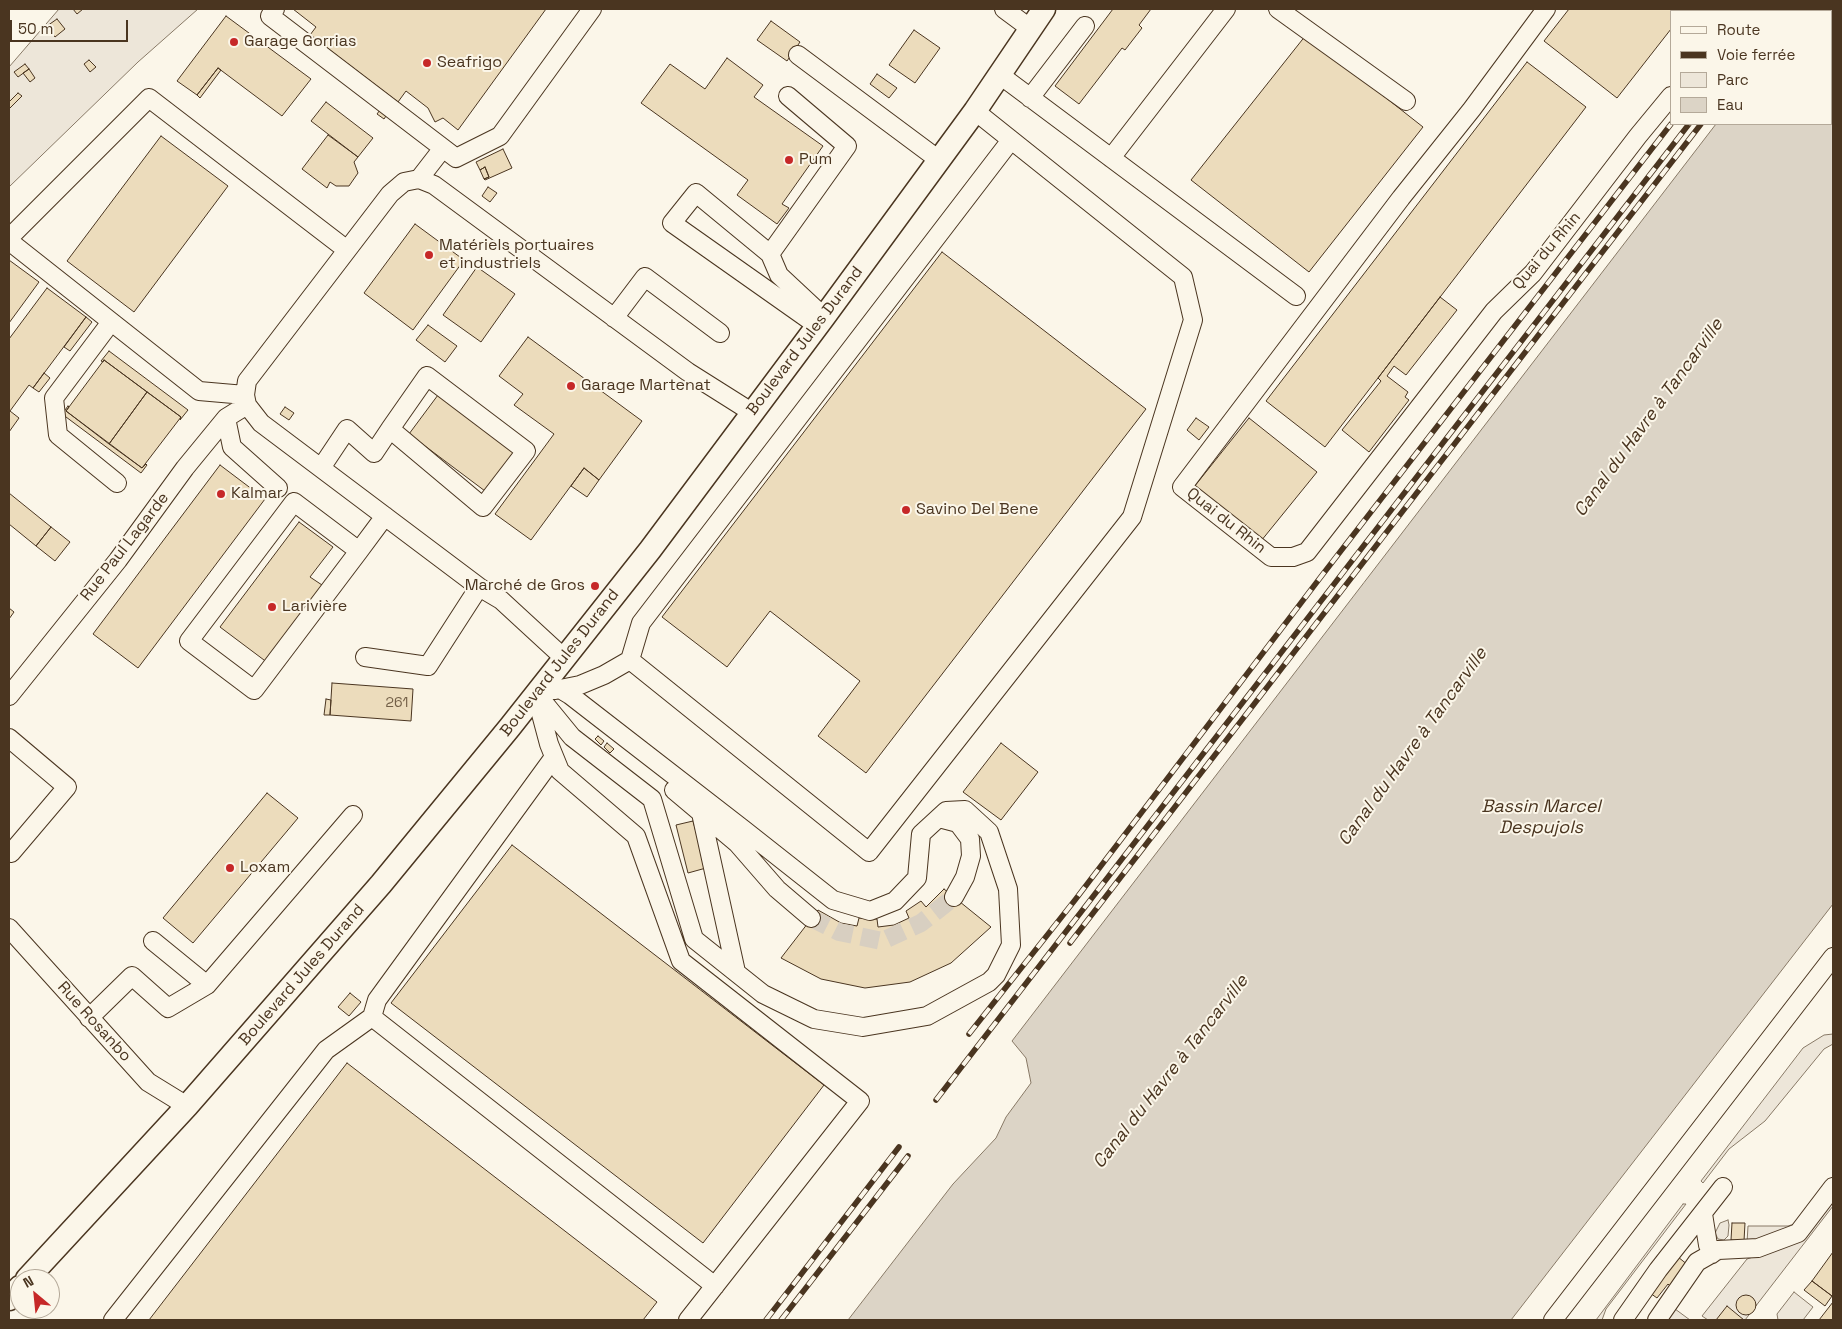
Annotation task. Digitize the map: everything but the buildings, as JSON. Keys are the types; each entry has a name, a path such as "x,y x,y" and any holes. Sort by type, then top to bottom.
{"main road":[{"name":"Boulevard Jules Durand","path":"36,1269 187,1106 548,691 564,658 650,550 821,322 975,111 1044,9"}],"street":[{"path":"275,9 270,16 456,158 500,136 592,9"},
{"path":"1004,9 1031,28"},
{"path":"1111,158 1226,9"},
{"path":"1278,9 1406,101"},
{"name":"Quai du Rhin","path":"1546,9 1472,109 1401,198 1182,487 1271,557 1293,557 1307,552 1494,311 1534,273 1638,136 1670,97"},
{"path":"1030,98 1085,26"},
{"path":"798,55 939,160"},
{"path":"1000,75 1296,296"},
{"path":"770,254 847,146 788,96"},
{"path":"246,400 199,390 9,239 149,98 347,250"},
{"path":"630,660 869,852 1132,517 1193,320 1183,276 975,111"},
{"path":"548,691 580,685 604,676 630,660 641,622 1011,140"},
{"path":"419,179 443,148"},
{"path":"564,658 501,600 479,587 261,423 246,400 248,380 390,194 404,182 419,179 434,185 688,372 753,413"},
{"path":"696,193 770,254 779,275 821,322 672,223 696,193"},
{"path":"614,318 645,277 720,332"},
{"path":"112,322 54,398 58,435 117,483"},
{"path":"321,468 348,429 374,453 390,429 427,376 526,452 484,507 390,429"},
{"name":"Rue Paul Lagarde","path":"9,696 23,676 118,560 185,468 226,418 246,400"},
{"path":"226,418 232,447 278,488"},
{"path":"359,551 294,502 189,641 254,690 359,551 385,516"},
{"path":"365,657 428,666 479,587"},
{"path":"548,691 549,744 560,771 636,836 681,961 860,1101 688,1320"},
{"path":"548,691 621,747 737,843 777,889 811,918"},
{"path":"548,691 743,829 833,900 870,911 896,901 917,878 921,834 946,811 965,810 989,832 1008,889 1012,945 996,974 989,982 927,1016 863,1027 814,1019 763,994 694,939 652,799 572,736 548,691"},
{"path":"9,738 67,787 10,853"},
{"path":"113,1320 326,1050 372,1017 377,1000 554,757"},
{"path":"701,812 736,972"},
{"path":"89,1018 132,976 168,1008 207,985 353,815"},
{"path":"939,818 958,823 970,839 971,856 965,877 954,897"},
{"name":"Rue Rosanbo","path":"9,928 148,1082 187,1106"},
{"path":"153,941 207,985"},
{"path":"1553,1320 1833,957"},
{"path":"372,1017 715,1286"},
{"path":"1623,1320 1658,1270 1723,1187"},
{"path":"1657,1320 1697,1262 1718,1250 1758,1248 1798,1233 1833,1188"},
{"path":"1703,1214 1708,1245 1712,1254"}],"green space":[{"path":"59,9 198,9 138,62 9,187 9,67"},
{"path":"1833,1034 1833,1044 1824,1049 1765,1121 1729,1149 1703,1183 1701,1181 1803,1048 1824,1035"},
{"path":"1833,1198 1833,1206 1745,1320 1708,1320 1702,1316 1747,1259 1801,1241"},
{"path":"1683,1204 1686,1204 1606,1309 1602,1320 1596,1320"},
{"path":"1728,1220 1728,1236 1724,1240 1718,1239 1715,1233 1720,1223"},
{"path":"1797,1223 1792,1228 1747,1243 1748,1226 1788,1226"},
{"path":"1794,1292 1813,1307 1803,1320 1778,1320 1777,1314"},
{"path":"1671,1306 1690,1320 1665,1320"}],"water":[{"name":"Bassin Marcel Despujols","path":"1833,9 1833,904 1511,1320 848,1320 953,1184 996,1138 1006,1117 1031,1083 1026,1058 1012,1041 1715,125 1832,125 1832,10 1804,10"}],"tunnel":[{"path":"811,918 839,932 882,941 921,923 954,897"}],"railway":[{"path":"969,1034 1075,900 1323,574 1670,125"},
{"path":"936,1100 1688,125"},
{"path":"1070,943 1700,125"},
{"path":"766,1320 899,1147"},
{"path":"781,1320 908,1156"}],"place":[{"name":"Garage Gorrias","path":"234,42"},
{"name":"Seafrigo","path":"427,63"},
{"name":"Pum","path":"789,160"},
{"name":"Matériels portuaires et industriels","path":"429,255"},
{"name":"Garage Martenat","path":"571,386"},
{"name":"Kalmar","path":"221,494"},
{"name":"Savino Del Bene","path":"906,510"},
{"name":"Marché de Gros","path":"595,586"},
{"name":"Larivière","path":"272,607"},
{"name":"Loxam","path":"230,868"}],"water label":[{"name":"Canal du Havre à Tancarville","path":"1649,418"},
{"name":"Canal du Havre à Tancarville","path":"1413,747"},
{"name":"Canal du Havre à Tancarville","path":"1171,1072"}]}
